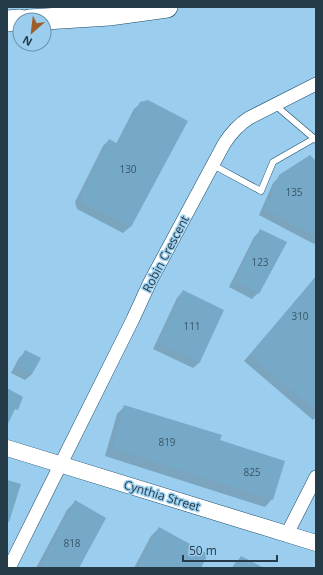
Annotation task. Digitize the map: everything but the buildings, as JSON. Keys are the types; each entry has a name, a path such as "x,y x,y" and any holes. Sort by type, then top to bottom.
{"highway":[{"path":"52,19 109,15 167,7"}],"street":[{"name":"Robin Crescent","path":"9,568 130,326 150,282 224,144 239,125 249,118 316,84"},
{"name":"Cynthia Street","path":"7,448 316,543"},
{"path":"287,534 316,477"}],"lane":[{"path":"213,165 261,191 273,162 315,139 276,105"}]}
